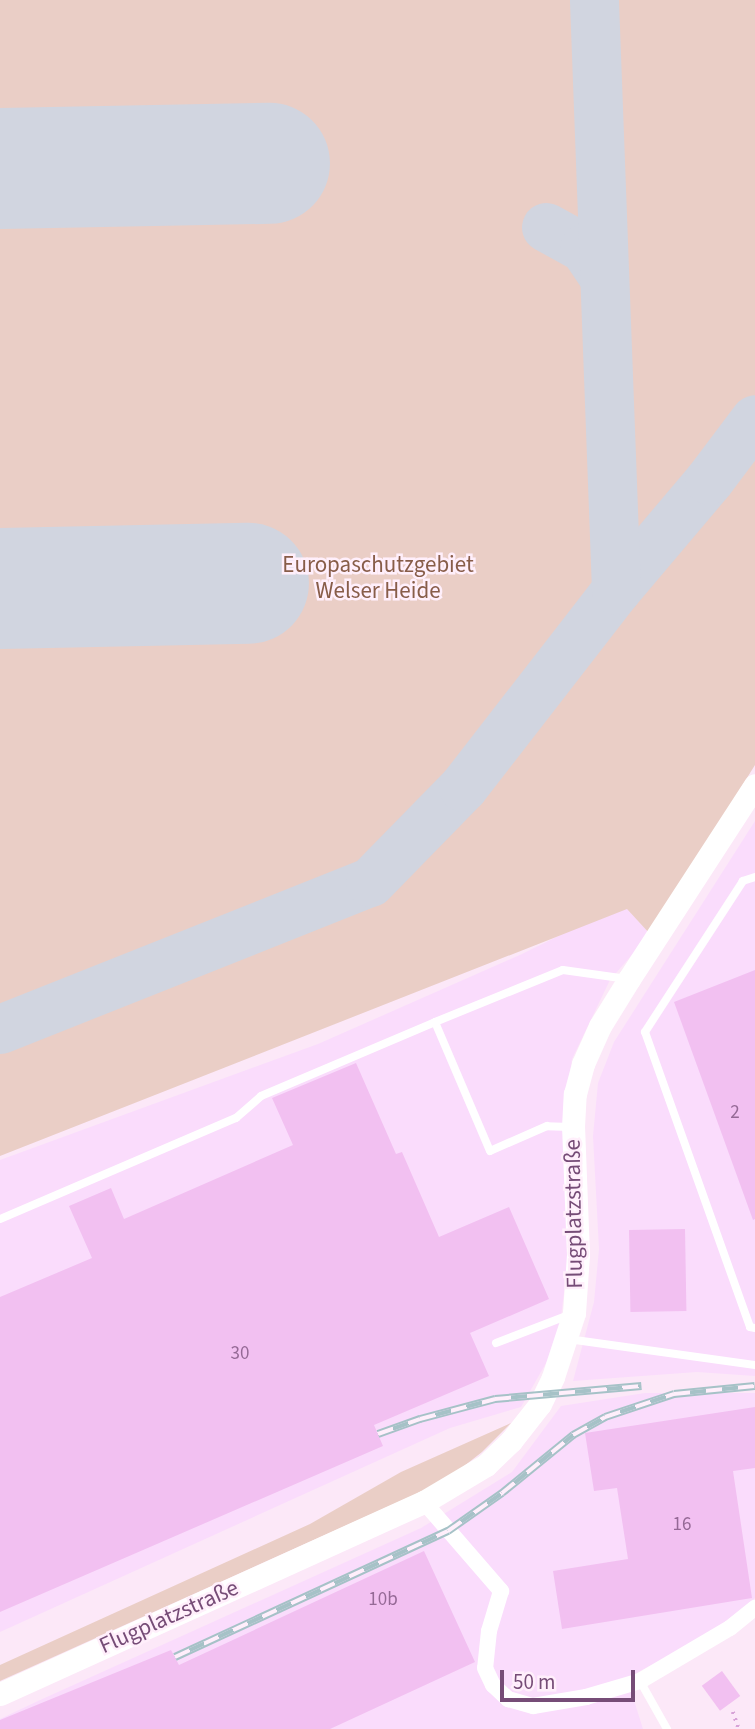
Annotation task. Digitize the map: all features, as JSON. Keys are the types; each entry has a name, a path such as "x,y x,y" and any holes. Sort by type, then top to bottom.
{"street":[{"name":"Flugplatzstraße","path":"0,1694 424,1502 486,1465 511,1441 540,1404 568,1339 574,1314 578,1255 573,1127 575,1094 583,1064 600,1026 755,785"},
{"path":"424,1502 434,1517 502,1591 489,1631 485,1668 494,1685 508,1699 533,1706 586,1697 640,1681 730,1628 755,1608"}],"lane":[{"path":"755,877 743,881 645,1032 750,1327 755,1328"},
{"path":"0,1219 236,1118 261,1096 563,970 629,979"},
{"path":"435,1022 490,1151 547,1126 573,1127"},
{"path":"496,1343 574,1314"},
{"path":"568,1339 755,1365"},
{"path":"640,1681 667,1729"}],"path":[{"path":"733,1712 739,1729"}],"shaded area":[{"path":"755,821 755,1376 697,1372 573,1381 594,1302 599,1249 593,1136 598,1083 614,1042"},
{"path":"623,904 650,934 610,980 572,1059 564,1120 569,1251 558,1342 521,1407 450,1428 0,1632 0,1160 318,1044 522,954"},
{"path":"645,1393 755,1393 755,1598 708,1635 627,1678 643,1729 0,1729 0,1719 421,1528 512,1472 561,1406"}],"green space":[{"name":"Europaschutzgebiet Welser Heide","path":"0,0 755,0 755,765 650,934 627,909 0,1156"},
{"path":"511,1423 482,1452 445,1481 0,1681 0,1665 310,1524 401,1472"}],"building":[{"path":"755,970 755,1219 753,1220 674,1002"},
{"path":"356,1063 396,1154 402,1152 439,1237 509,1207 549,1299 470,1333 489,1376 374,1425 383,1446 0,1612 0,1297 92,1258 69,1206 111,1188 124,1219 293,1145 272,1098"},
{"path":"685,1229 686,1311 630,1312 629,1230"},
{"path":"755,1407 755,1468 733,1471 752,1598 562,1629 553,1571 628,1559 617,1488 594,1491 585,1433"},
{"path":"424,1551 475,1662 330,1729 0,1729 0,1720 171,1650 179,1665"},
{"path":"722,1671 740,1696 720,1711 702,1686"}],"taxiway":[{"path":"0,1029 370,882 463,787 616,590 594,0"},
{"path":"546,227 584,248 602,275"},
{"path":"616,590 709,480 755,419"}],"runway":[{"path":"0,168 269,163"},
{"path":"0,588 248,583"}],"railway":[{"path":"378,1434 420,1419 495,1399 641,1386"},
{"path":"175,1657 448,1531 502,1493 573,1435 605,1417 674,1394 755,1386"}]}
